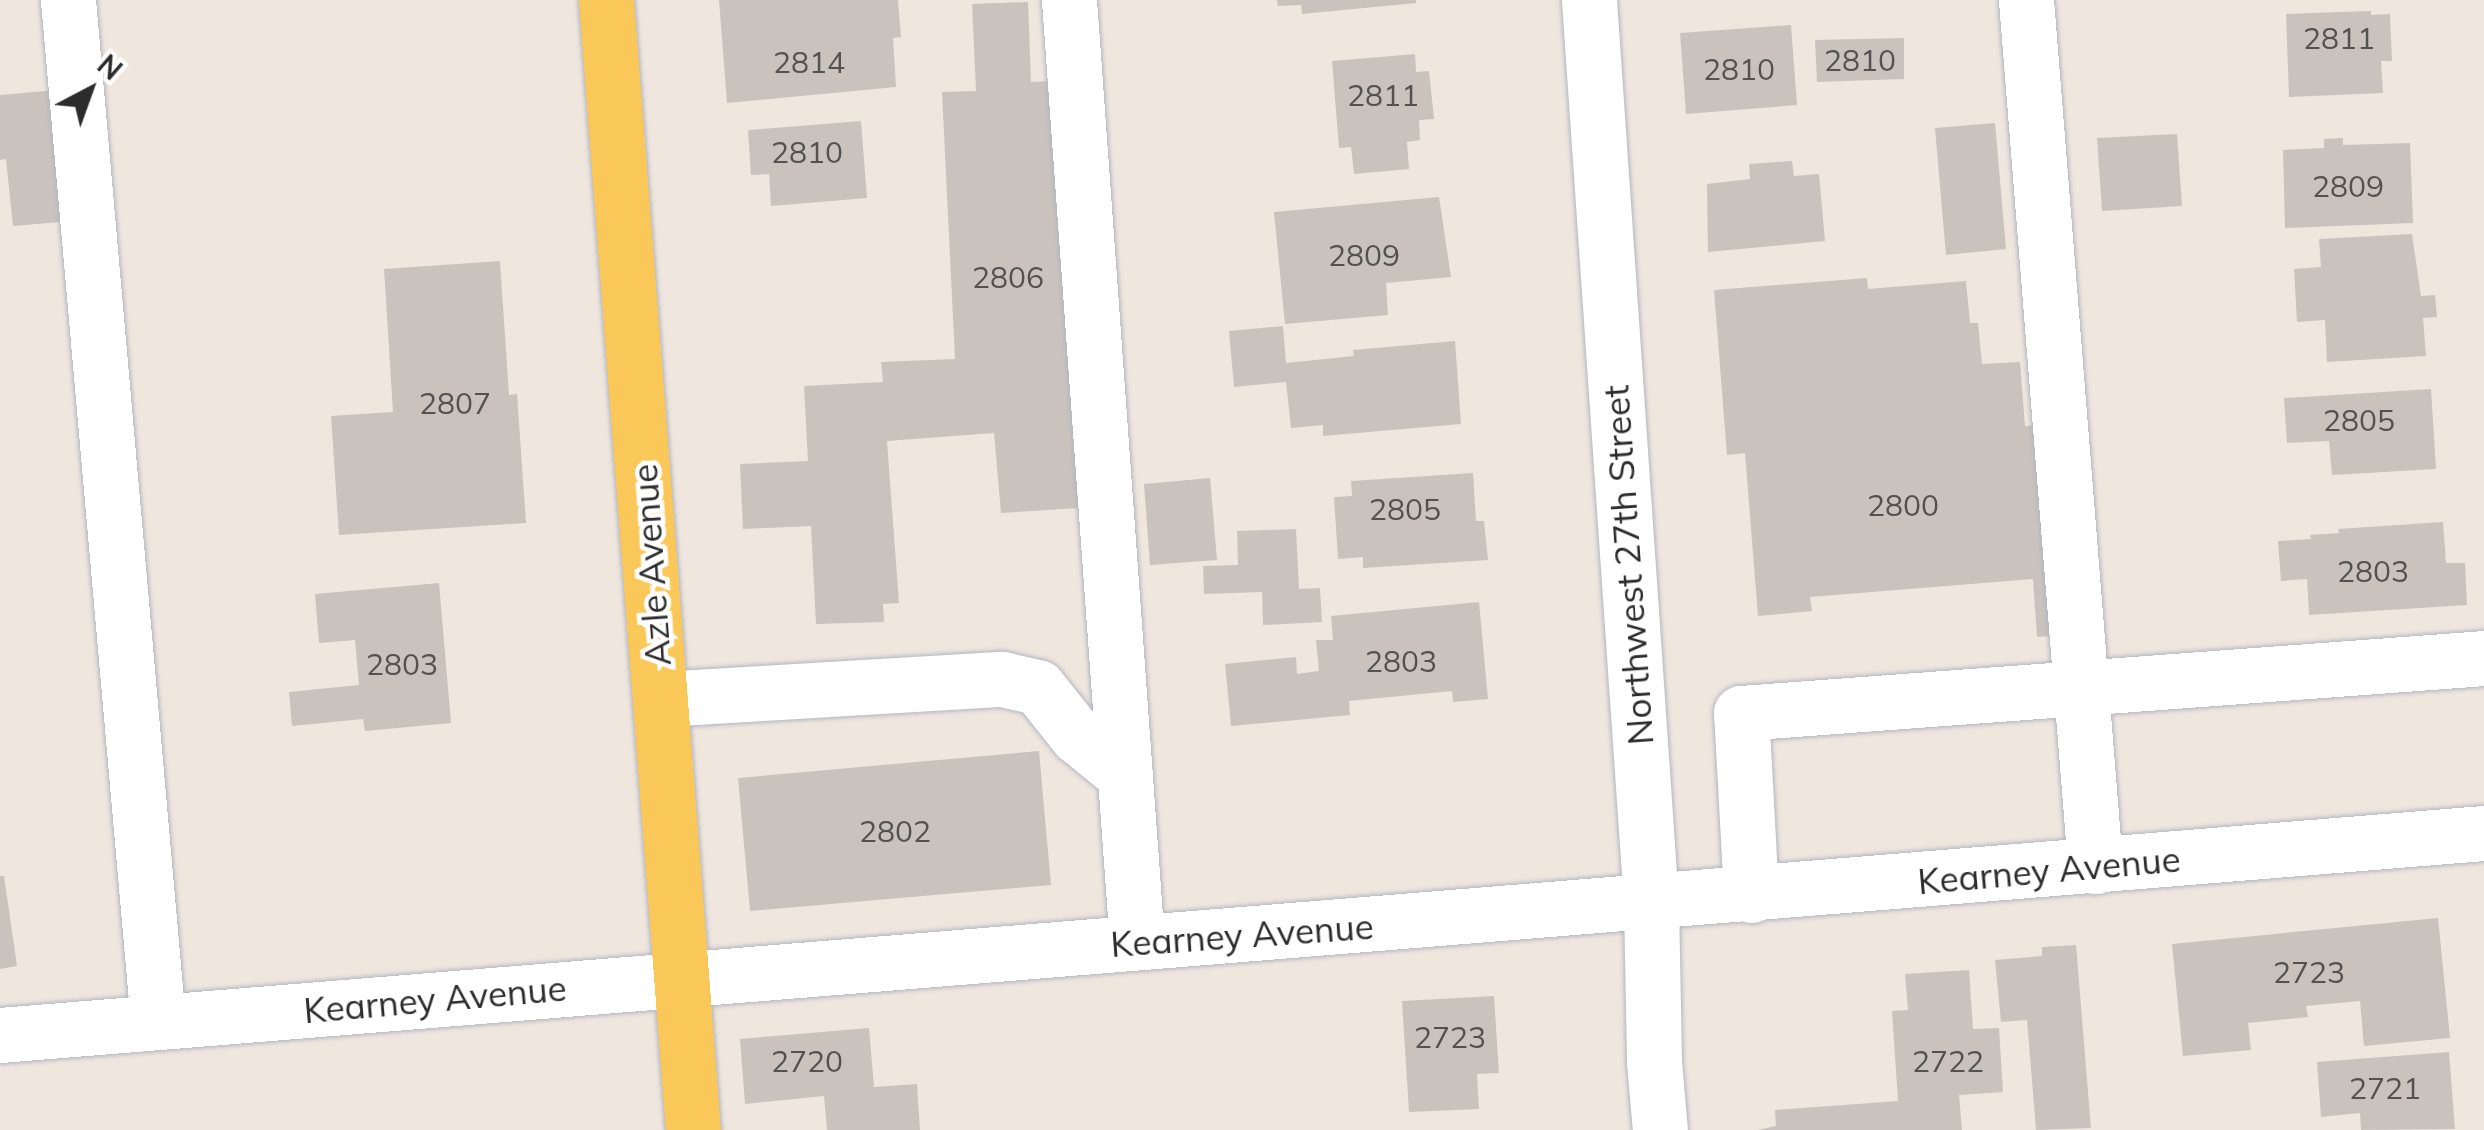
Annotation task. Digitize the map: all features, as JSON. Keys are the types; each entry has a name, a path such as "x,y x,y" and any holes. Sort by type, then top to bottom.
{"main road":[{"name":"Azle Avenue","path":"606,0 693,1130"}],"street":[{"path":"68,0 158,1022"},
{"path":"1069,0 1137,943"},
{"name":"Northwest 27th Street","path":"1589,0 1651,903 1660,1130"},
{"path":"2026,0 2095,866"},
{"path":"1752,895 1742,714 2484,658"},
{"path":"661,700 1002,679 1038,687 1077,736 1125,776"},
{"name":"Kearney Avenue","path":"0,1035 2484,833"}],"building":[{"path":"719,0 898,0 901,37 893,38 896,87 727,103"},
{"path":"1277,0 1416,3 1302,14 1301,5 1278,6"},
{"path":"1028,2 1031,82 1053,81 1079,508 1001,513 994,433 887,441 899,603 883,604 884,622 816,624 811,526 743,529 740,464 808,461 804,386 883,382 881,362 955,359 942,92 976,91 972,4"},
{"path":"2371,11 2371,15 2390,14 2392,61 2381,61 2383,93 2289,97 2286,14"},
{"path":"1791,25 1797,105 1686,114 1680,33"},
{"path":"1904,38 1904,79 1817,82 1815,40"},
{"path":"1415,54 1416,72 1429,71 1434,119 1419,120 1420,140 1407,142 1409,169 1354,174 1351,147 1339,148 1332,61"},
{"path":"57,90 71,221 13,226 6,159 0,160 0,95"},
{"path":"861,121 867,198 771,206 769,174 751,175 748,130"},
{"path":"1995,123 2006,249 1946,255 1935,128"},
{"path":"2177,134 2182,206 2102,211 2097,138"},
{"path":"2343,138 2343,145 2410,143 2413,223 2285,228 2283,150 2324,148 2324,139"},
{"path":"1792,161 1794,176 1819,174 1825,241 1708,252 1707,184 1750,179 1749,164"},
{"path":"1439,197 1451,277 1386,283 1388,315 1285,324 1274,212"},
{"path":"2412,234 2421,296 2435,295 2437,317 2423,318 2426,356 2327,362 2325,320 2297,322 2294,269 2321,267 2319,239"},
{"path":"500,261 509,395 517,394 526,523 339,535 331,416 393,412 384,269"},
{"path":"1867,278 1868,289 1966,281 1970,323 1978,323 1982,364 2020,362 2025,426 2051,424 2060,635 2037,637 2033,579 1810,597 1812,611 1758,616 1745,453 1727,455 1714,290"},
{"path":"1283,326 1286,363 1354,356 1353,350 1455,341 1461,424 1323,436 1323,425 1291,428 1286,382 1234,387 1229,331"},
{"path":"2431,389 2436,469 2332,475 2329,441 2287,443 2284,398"},
{"path":"1473,473 1476,521 1484,521 1488,560 1363,568 1363,557 1338,559 1334,497 1352,496 1351,481"},
{"path":"1210,478 1217,560 1150,565 1144,484"},
{"path":"2443,522 2446,563 2465,563 2467,605 2309,615 2307,579 2281,581 2278,541 2311,539 2310,535 2339,533 2338,529"},
{"path":"1296,529 1299,589 1320,588 1322,622 1263,625 1262,592 1204,594 1203,566 1238,565 1237,531"},
{"path":"439,583 451,723 365,731 363,719 292,726 289,692 359,685 355,640 319,643 315,594"},
{"path":"1479,602 1488,699 1453,702 1452,691 1349,701 1350,715 1231,726 1225,664 1296,657 1297,674 1319,671 1316,640 1333,640 1331,616"},
{"path":"1039,751 1051,885 750,911 738,778"},
{"path":"0,876 4,876 17,966 0,969"},
{"path":"2438,918 2450,1038 2364,1046 2360,1001 2306,1006 2308,1017 2248,1023 2251,1050 2183,1056 2172,944"},
{"path":"2076,945 2091,1128 2036,1130 2027,1020 2001,1022 1995,960 2042,956 2042,947"},
{"path":"1969,970 1973,1029 1999,1028 2003,1092 1959,1095 1962,1130 1758,1130 1776,1126 1775,1110 1898,1101 1892,1011 1908,1010 1905,974"},
{"path":"1494,996 1499,1073 1477,1074 1479,1109 1409,1112 1402,1001"},
{"path":"869,1028 874,1087 917,1084 920,1130 827,1130 824,1096 745,1104 740,1039"},
{"path":"2449,1052 2455,1129 2361,1130 2360,1113 2321,1117 2317,1062"}]}
